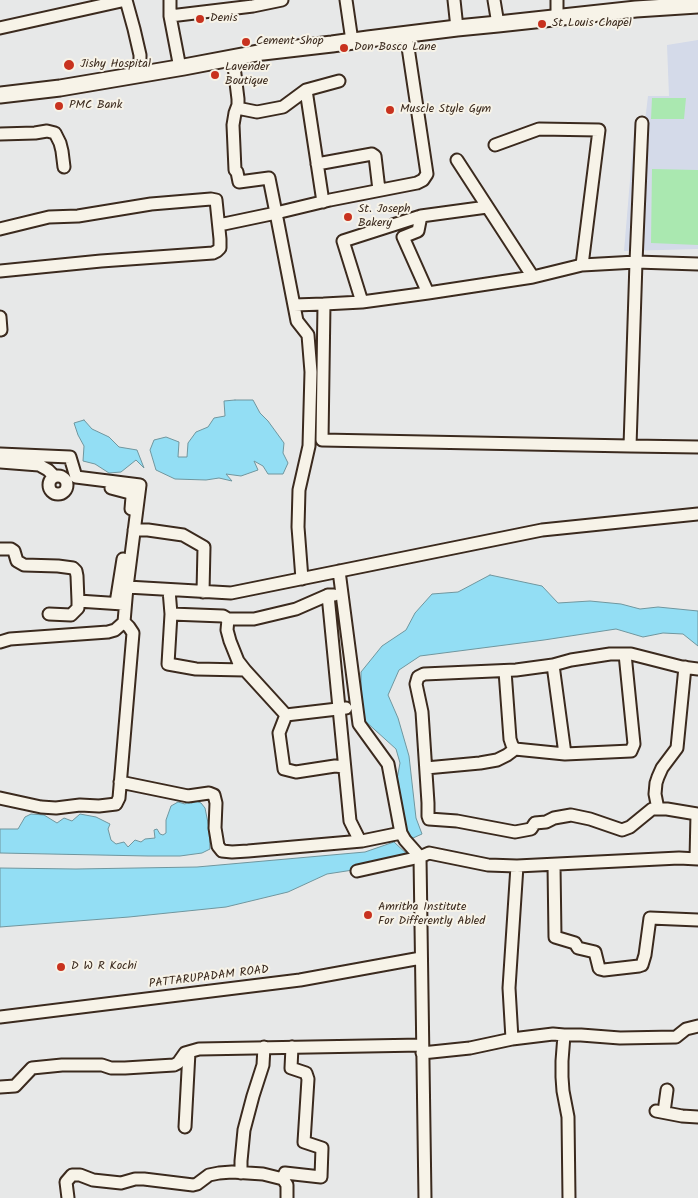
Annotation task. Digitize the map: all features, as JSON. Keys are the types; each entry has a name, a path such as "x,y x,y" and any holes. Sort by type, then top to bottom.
{"main road":[{"path":"0,96 180,68 263,52 458,28 636,9 698,5"}],"street":[{"path":"0,28 126,0 140,55 140,74"},
{"path":"170,0 170,16 180,68"},
{"path":"170,16 254,6 282,0"},
{"path":"346,0 352,41"},
{"path":"454,0 458,28"},
{"path":"494,0 498,24"},
{"path":"557,0 557,18"},
{"path":"219,224 423,180 427,174 406,34"},
{"path":"233,58 238,99 233,132 235,170 239,182 269,178 297,321 308,335 311,372 309,446 299,490 298,527 302,578"},
{"path":"237,108 257,112 283,107 306,90 339,81"},
{"path":"306,90 323,202"},
{"path":"630,446 642,123"},
{"path":"495,145 539,129 599,130 582,265"},
{"path":"0,134 55,133 60,143 64,167"},
{"path":"317,164 372,154 374,156 379,190"},
{"path":"457,160 533,277"},
{"path":"0,229 49,217 78,216 151,204 211,198 216,200 220,248 213,253 0,271"},
{"path":"362,302 343,241 421,216 487,207"},
{"path":"421,216 418,231 403,237 428,293"},
{"path":"294,305 362,302 428,293 533,277 582,265 636,262 698,264"},
{"path":"324,304 322,440 698,447"},
{"path":"0,317 1,330"},
{"path":"0,454 70,457 76,477 140,485 127,587 121,603"},
{"path":"59,457 60,478"},
{"path":"0,462 39,466 60,478 130,493 132,497 121,603 124,622 133,633 119,798 116,804 56,808 41,807 0,798"},
{"path":"127,587 231,593 542,530 698,514"},
{"path":"134,530 183,535 204,547 203,592"},
{"path":"0,549 11,549 14,551 17,561 24,565 58,566 73,568 76,571 78,608 71,615 49,614"},
{"path":"339,571 359,724 388,764 403,836 418,855 424,1198"},
{"path":"169,590 168,664 196,669 245,670"},
{"path":"170,614 222,616 228,619 254,619 296,609 328,595 342,594"},
{"path":"328,595 350,821 360,841"},
{"path":"78,600 121,603"},
{"path":"228,619 230,641 238,661 286,715"},
{"path":"0,642 10,639 108,632 115,630 124,622"},
{"path":"426,768 497,760 515,749 564,754 631,751 634,744 626,654"},
{"path":"357,871 428,853 488,865 517,866 679,858 697,859 697,814 667,809 652,809 630,827 622,830 590,819 571,816 535,823 531,829 514,832 457,821 429,819 422,712 416,684 418,677 424,674 505,671 553,665 594,656 626,654 698,669"},
{"path":"553,665 564,754"},
{"path":"658,809 655,794 656,783 662,768 677,748 685,667"},
{"path":"505,671 510,739 515,749"},
{"path":"286,715 357,707"},
{"path":"286,715 279,732 284,769 296,772 335,766 344,767"},
{"path":"120,782 188,796 209,793 214,796 216,804 215,828 218,846 222,851 248,851 403,836"},
{"path":"554,864 555,937 574,943 578,948 595,952 600,969 639,966 642,964 650,918 698,920"},
{"path":"512,1039 508,988 517,866"},
{"name":"PATTARUPADAM ROAD","path":"0,1017 300,980 421,958"},
{"path":"0,1087 15,1086 32,1068 62,1065 102,1065 111,1068 124,1068 174,1065 178,1063 185,1053 211,1048 470,1048 512,1039 553,1034 627,1038 676,1037 686,1029 698,1026"},
{"path":"564,1035 562,1077 568,1116 569,1198"},
{"path":"241,1173 244,1130 263,1065 264,1047"},
{"path":"283,1179 285,1173 321,1177 322,1148 304,1142 308,1079 306,1073 291,1068 292,1047"},
{"path":"185,1127 189,1052"},
{"path":"667,1090 660,1112 698,1117"},
{"path":"68,1198 66,1182 72,1175 80,1175 93,1180 121,1183 144,1178 192,1185 197,1184 209,1175 219,1172 263,1174 283,1179 287,1185 287,1198"}],"shaded area":[{"path":"698,40 698,249 624,251 635,121 645,121 648,96 669,96 667,45"}],"green space":[{"path":"652,98 686,98 684,119 651,119"},
{"path":"652,169 698,170 698,245 651,243"}],"water":[{"path":"253,400 260,413 284,443 283,453 288,463 283,474 268,474 263,466 254,461 258,470 241,476 226,474 232,481 219,478 206,480 175,479 156,470 150,450 154,440 166,437 179,442 178,457 187,457 188,443 196,432 208,427 214,418 225,416 224,401"},
{"path":"84,420 92,429 109,437 119,447 137,450 144,468 136,460 121,472 109,473 95,464 83,461 84,446 74,423"},
{"path":"490,575 542,586 558,603 590,601 621,604 640,609 658,607 698,611 698,646 683,634 663,633 643,637 616,629 420,656 399,670 388,695 398,718 409,756 416,818 422,834 413,838 404,836 397,779 400,763 396,749 364,720 361,672 382,646 406,630 415,613 432,594 458,592"},
{"path":"196,801 205,808 209,828 210,849 202,853 180,856 148,856 0,853 0,829 18,829 25,817 31,814 44,815 57,823 64,818 72,821 80,814 96,817 110,824 108,829 111,840 116,844 124,842 128,847 135,840 141,842 145,839 155,838 154,830 157,829 163,835 166,833 166,820 171,806 178,802 185,804"},
{"path":"394,842 408,855 379,866 327,874 288,892 226,907 0,927 0,868 197,867 365,852"}],"place":[{"name":"Denis","path":"200,19"},
{"name":"St Louis Chapel","path":"542,24"},
{"name":"Cement Shop","path":"246,42"},
{"name":"Don Bosco Lane","path":"344,48"},
{"name":"Jishy Hospital","path":"69,65"},
{"name":"Lavender Boutique","path":"215,75"},
{"name":"PMC Bank","path":"59,106"},
{"name":"Muscle Style Gym","path":"390,110"},
{"name":"St. Joseph Bakery","path":"348,217"},
{"name":"Amritha Institute For Differently Abled","path":"368,915"},
{"name":"D W R Kochi","path":"61,967"}]}
